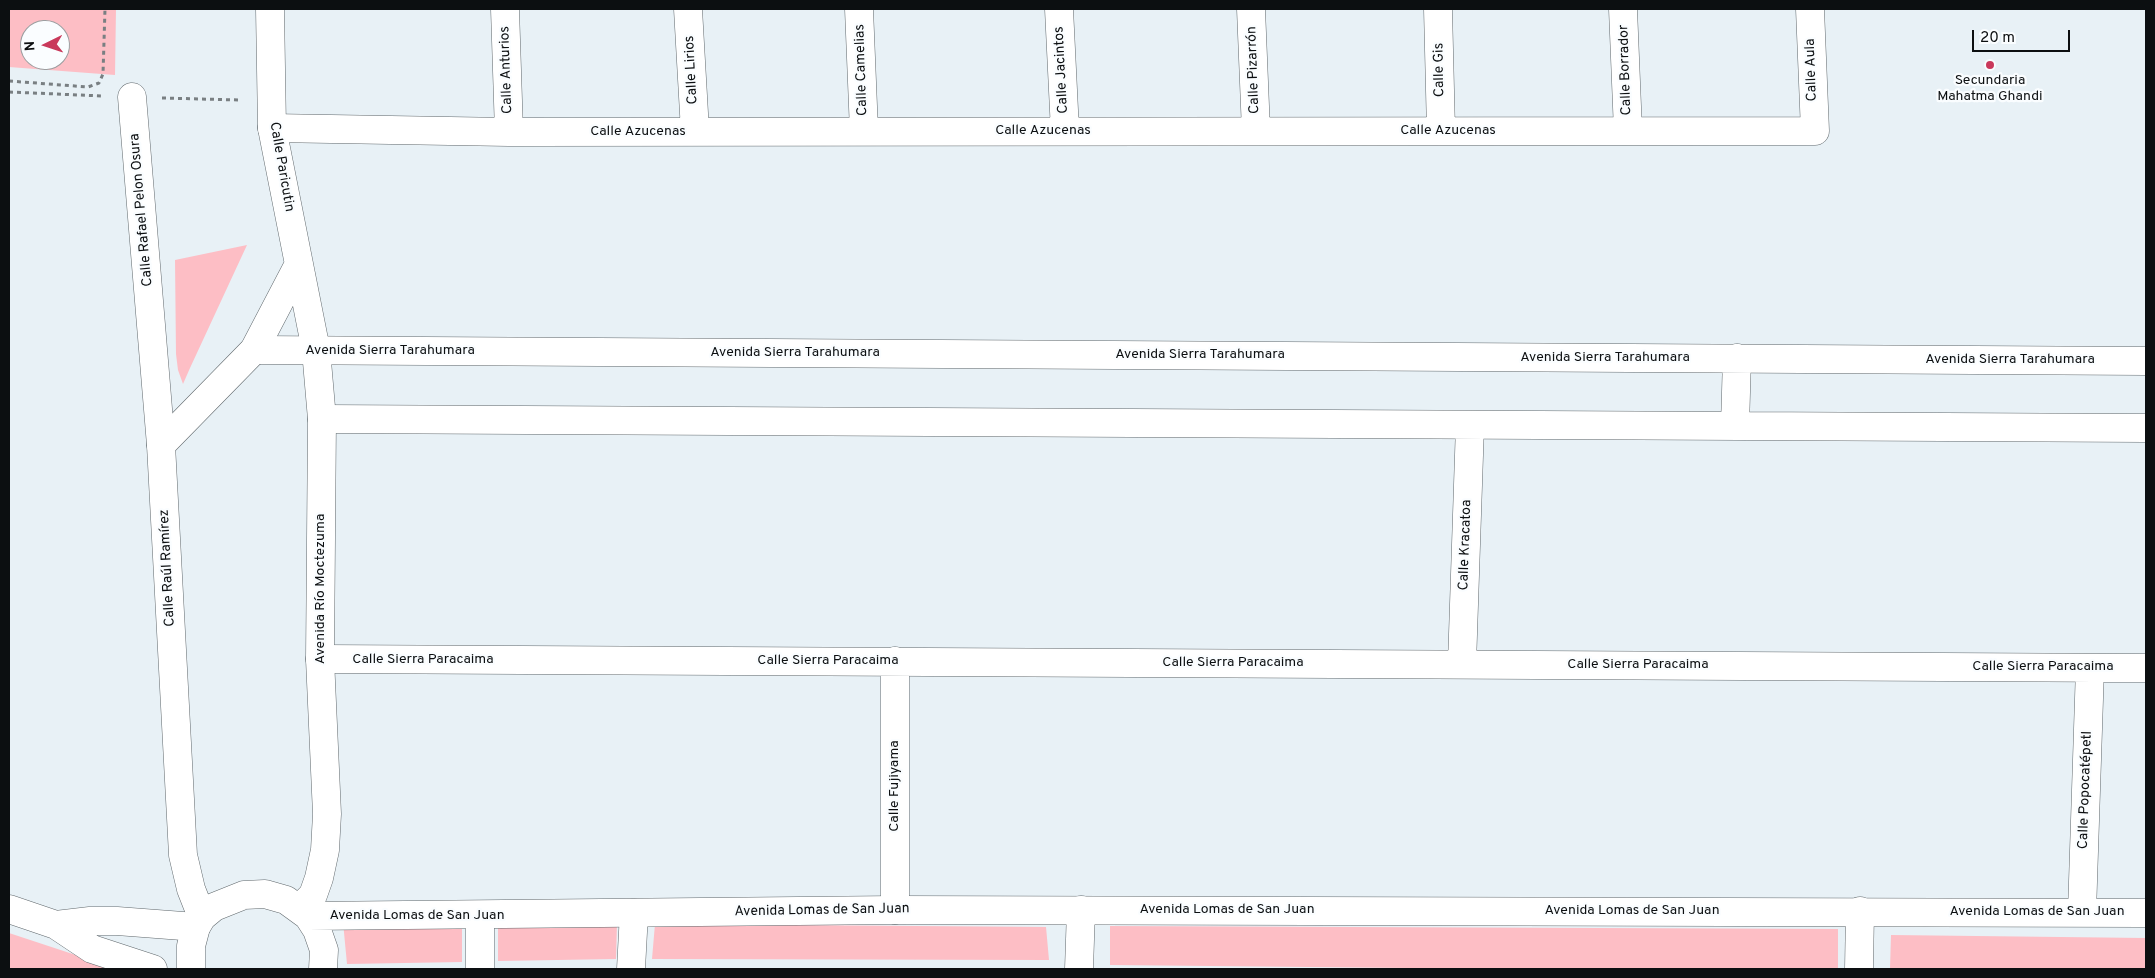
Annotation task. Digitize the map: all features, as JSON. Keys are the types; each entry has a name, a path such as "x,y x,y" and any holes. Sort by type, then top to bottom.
{"street":[{"name":"Calle Paricutin","path":"270,9 272,128 299,264"},
{"name":"Calle Anturios","path":"505,9 509,132"},
{"name":"Calle Lirios","path":"688,9 695,131"},
{"name":"Calle Camelias","path":"860,9 864,131"},
{"name":"Calle Jacintos","path":"1059,9 1065,131"},
{"name":"Calle Pizarrón","path":"1252,9 1256,131"},
{"name":"Calle Gis","path":"1438,9 1441,131"},
{"name":"Calle Borrador","path":"1623,9 1628,131"},
{"name":"Calle Aula","path":"1810,9 1815,131"},
{"name":"Calle Rafael Pelon Osura","path":"132,97 161,445"},
{"name":"Calle Azucenas","path":"272,128 509,132 1815,131"},
{"path":"161,445 254,350 299,264"},
{"name":"Avenida Río Moctezuma","path":"299,264 316,350 322,419 320,659 327,814 325,850 313,895 304,912"},
{"name":"Avenida Sierra Tarahumara","path":"254,350 2146,361"},
{"path":"1735,426 1737,358"},
{"path":"322,419 2146,428"},
{"name":"Calle Kracatoa","path":"1462,664 1470,425"},
{"name":"Calle Raúl Ramírez","path":"161,445 183,855 199,922"},
{"name":"Calle Sierra Paracaima","path":"320,659 2146,668"},
{"name":"Calle Fujiyama","path":"895,661 895,910"},
{"name":"Calle Popocatépetl","path":"2082,912 2090,668"},
{"path":"191,969 191,946 199,922 214,907 244,895 265,894 286,900 304,912 317,930 324,950 323,969"},
{"path":"9,909 56,926 92,949 153,969"},
{"name":"Avenida Lomas de San Juan","path":"304,912 480,916 895,910 2146,913"},
{"path":"1079,969 1081,910"},
{"path":"1859,969 1860,911"},
{"path":"631,969 634,914"},
{"path":"480,916 480,969"},
{"path":"56,926 90,920 199,922"}],"path":[{"path":"9,82 88,87 99,83 102,74 106,9"},
{"path":"9,92 272,100"}],"shaded area":[{"path":"9,9 116,9 115,75 49,70 70,70 70,20 20,20 20,68 9,67"},
{"path":"247,245 183,384 178,370 176,354 175,260"},
{"path":"343,922 462,923 462,962 347,964"},
{"path":"617,923 616,959 498,961 498,924"},
{"path":"655,924 1046,927 1049,960 652,959"},
{"path":"1110,926 1838,929 1838,969 1507,969 1110,965"},
{"path":"9,933 106,965 112,969 9,969"},
{"path":"1891,935 2146,938 2146,969 1890,969"}],"place":[{"name":"Secundaria Mahatma Ghandi","path":"1990,65"}]}
